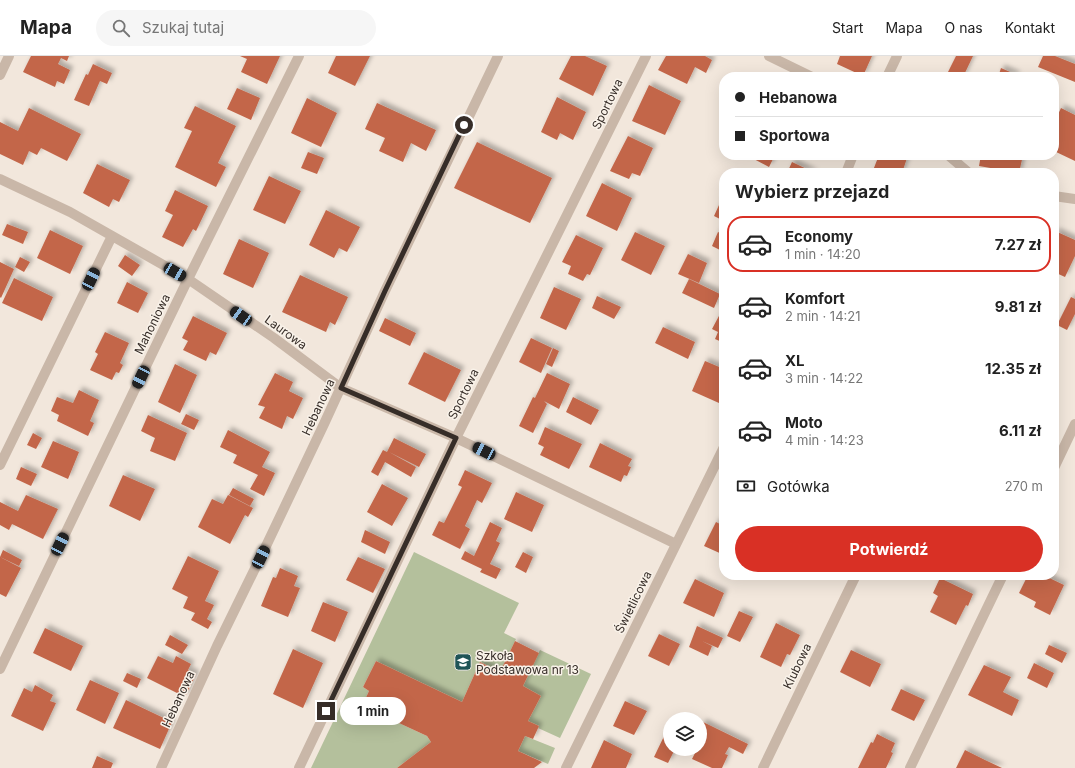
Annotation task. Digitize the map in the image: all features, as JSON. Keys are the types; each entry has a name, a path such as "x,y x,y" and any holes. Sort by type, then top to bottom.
{"street":[{"path":"0,75 9,56"},
{"name":"Mahoniowa","path":"0,669 188,279 298,56"},
{"name":"Hebanowa","path":"161,768 217,646 341,388 388,284 498,56"},
{"name":"Sportowa","path":"299,768 456,438 646,56"},
{"path":"769,56 802,72"},
{"path":"889,72 897,56"},
{"path":"954,160 963,168"},
{"name":"Laurowa","path":"0,179 70,212 188,279 274,338 341,388 456,438 676,544"},
{"path":"1059,197 1075,199"},
{"path":"0,465 112,236"},
{"path":"1059,458 1075,424"},
{"name":"Świetlicowa","path":"566,768 719,457"},
{"name":"Klubowa","path":"763,768 854,580"},
{"path":"910,768 1000,580"}],"green space":[{"path":"414,552 519,603 504,633 516,639 500,672 480,662 462,702 376,661 363,687 369,691 362,706 427,736 431,742 397,768 311,768"},
{"path":"540,650 591,674 560,738 538,728 539,726 528,721 541,696 523,686"},
{"path":"525,736 555,748 548,764 518,751"}],"building":[{"path":"31,56 69,56 67,61 61,58 58,64 70,70 64,84 57,81 55,87 23,72"},
{"path":"240,56 280,56 267,84 241,72 247,59"},
{"path":"336,56 370,56 355,86 328,73"},
{"path":"571,56 585,56 607,66 593,96 559,79"},
{"path":"666,56 705,56 712,60 706,73 695,67 687,84 658,70"},
{"path":"840,56 872,56 865,72 854,72 837,64"},
{"path":"956,56 973,56 965,72 948,72"},
{"path":"1043,56 1055,56 1075,64 1075,82 1059,76 1059,72 1050,72 1038,67"},
{"path":"93,64 112,73 107,84 100,81 89,106 74,100 86,74 88,75"},
{"path":"1001,68 1010,72 1000,72"},
{"path":"649,85 681,101 665,135 632,121"},
{"path":"237,88 260,98 251,120 227,109"},
{"path":"557,97 586,112 573,140 560,133 557,140 541,132"},
{"path":"307,98 337,113 321,147 291,133"},
{"path":"377,103 436,130 426,151 411,143 403,162 379,151 385,138 365,129"},
{"path":"195,106 236,126 218,163 226,167 216,187 175,167 192,131 184,128"},
{"path":"29,108 81,134 67,161 41,148 37,155 29,151 23,165 0,154 0,122 18,131"},
{"path":"1061,108 1075,115 1075,161 1059,153 1059,112"},
{"path":"628,136 653,148 640,176 632,173 629,179 610,171"},
{"path":"477,142 552,178 530,223 454,188"},
{"path":"308,152 324,158 317,174 301,168"},
{"path":"756,160 772,160 769,167"},
{"path":"877,160 906,160 904,168 874,168"},
{"path":"980,160 1022,160 1020,168 990,168 979,166"},
{"path":"792,162 805,168 789,168"},
{"path":"97,164 130,180 119,202 113,199 109,207 83,193"},
{"path":"269,176 301,191 285,224 253,210"},
{"path":"602,183 632,198 617,231 586,216"},
{"path":"175,190 208,206 196,231 193,229 183,247 162,237 173,215 165,211"},
{"path":"719,205 719,218 714,216"},
{"path":"326,210 360,227 347,252 339,248 334,258 309,245"},
{"path":"7,224 28,232 23,244 2,235"},
{"path":"50,230 83,246 70,274 37,258"},
{"path":"635,232 665,246 651,275 621,260"},
{"path":"718,232 719,250 712,246"},
{"path":"1059,233 1075,240 1075,256 1065,277 1059,274"},
{"path":"576,235 603,248 590,275 587,274 583,281 568,274 571,266 562,262"},
{"path":"239,239 269,253 253,288 223,274"},
{"path":"688,254 707,263 699,283 678,274"},
{"path":"125,255 140,265 132,276 118,266"},
{"path":"20,257 30,262 24,272 15,267"},
{"path":"0,262 14,269 1,298 0,297"},
{"path":"300,275 348,297 335,325 330,322 326,332 282,312"},
{"path":"14,278 53,297 42,321 2,303"},
{"path":"689,279 719,294 719,296 714,308 682,293"},
{"path":"127,282 148,293 138,313 117,303"},
{"path":"554,287 581,299 566,330 540,318"},
{"path":"597,296 621,307 614,319 592,308"},
{"path":"1071,297 1075,299 1075,314 1067,330 1059,326 1059,321"},
{"path":"193,316 227,333 216,355 210,352 206,361 183,350 188,341 182,338"},
{"path":"719,316 719,341 715,339 718,332 712,329"},
{"path":"385,318 416,333 410,346 379,331"},
{"path":"663,327 695,342 688,359 655,343"},
{"path":"105,332 129,343 120,363 123,365 119,373 116,372 112,380 90,370 98,354 95,352"},
{"path":"531,338 552,348 541,373 519,362"},
{"path":"553,348 559,351 552,367 546,364"},
{"path":"424,352 461,370 445,402 408,384"},
{"path":"705,361 719,367 719,403 692,391"},
{"path":"175,364 197,375 180,413 158,402"},
{"path":"275,373 293,382 289,391 303,398 293,419 287,416 282,429 259,418 265,407 258,405"},
{"path":"547,373 570,384 559,409 544,401 547,404 533,433 519,426"},
{"path":"79,390 99,400 90,421 94,423 88,436 57,421 59,415 51,411 57,397 73,403"},
{"path":"573,397 599,410 591,425 566,412"},
{"path":"186,414 199,420 194,430 181,424"},
{"path":"148,415 187,433 175,461 150,451 155,438 141,431"},
{"path":"545,427 582,444 569,469 540,455 544,447 538,444"},
{"path":"228,430 270,452 262,467 275,473 264,496 250,489 258,475 233,463 237,455 220,447"},
{"path":"33,433 42,438 36,449 27,445"},
{"path":"394,438 426,454 419,467 389,452 416,467 411,477 385,462 378,476 371,472 383,450 387,452"},
{"path":"53,441 79,452 68,479 41,467"},
{"path":"600,443 632,459 628,466 631,467 627,476 624,475 621,482 589,467"},
{"path":"21,467 37,474 31,486 16,479"},
{"path":"465,470 492,483 482,503 477,500 465,526 470,529 460,549 432,535 439,521 444,523 462,487 458,485"},
{"path":"123,475 155,489 140,521 109,506"},
{"path":"382,484 408,498 392,526 367,512"},
{"path":"233,488 254,499 250,506 229,495"},
{"path":"516,492 544,505 532,532 504,519"},
{"path":"26,495 58,509 43,539 12,524 9,530 0,525 0,502 18,511"},
{"path":"228,495 253,508 248,517 245,515 230,544 198,527 212,499 223,504"},
{"path":"490,522 502,528 496,541 500,543 490,564 501,569 496,579 480,572 482,569 461,559 465,551 474,556"},
{"path":"716,522 719,524 719,553 704,546"},
{"path":"365,530 390,542 385,554 361,542"},
{"path":"3,550 22,560 19,566 0,557"},
{"path":"523,552 533,557 526,573 515,567"},
{"path":"188,556 219,571 205,601 214,605 207,619 212,622 208,629 191,620 195,613 183,608 188,597 172,589"},
{"path":"0,557 21,568 6,597 0,594"},
{"path":"358,557 385,569 373,593 346,580"},
{"path":"280,568 298,576 294,586 300,588 288,617 261,606 273,577 276,578"},
{"path":"695,579 724,593 714,617 683,603"},
{"path":"939,580 944,580 973,594 968,606 966,605 956,625 930,612 938,596 933,593"},
{"path":"1026,580 1054,580 1064,585 1050,615 1034,607 1036,602 1019,593"},
{"path":"323,602 348,612 335,642 311,631"},
{"path":"739,611 753,617 740,642 727,636"},
{"path":"776,623 800,635 790,655 787,654 781,667 760,657"},
{"path":"697,626 723,638 718,648 702,641 712,646 708,656 689,647"},
{"path":"45,628 83,646 71,671 33,653"},
{"path":"659,634 680,644 669,666 648,656"},
{"path":"170,635 188,645 182,654 165,645"},
{"path":"515,641 539,653 523,686 541,696 528,721 539,726 533,739 525,736 518,751 542,762 534,768 397,768 431,742 427,736 362,706 369,691 363,687 376,661 462,702 480,662 500,672"},
{"path":"1049,645 1067,653 1062,663 1045,654"},
{"path":"293,649 323,663 303,708 273,694"},
{"path":"851,650 881,664 870,687 840,672"},
{"path":"158,656 173,663 176,656 191,664 188,670 196,674 185,697 147,678"},
{"path":"1034,663 1054,673 1047,688 1027,678"},
{"path":"984,665 1011,677 1003,692 1019,700 1012,716 968,695"},
{"path":"127,673 141,679 137,688 123,681"},
{"path":"90,680 119,693 105,724 76,710"},
{"path":"35,685 53,695 50,701 56,703 43,731 11,716 24,688 32,692"},
{"path":"901,689 925,700 914,721 891,710"},
{"path":"126,700 172,722 160,749 113,728"},
{"path":"625,701 647,711 634,735 613,726"},
{"path":"707,724 748,744 743,754 729,747 725,754 728,755 722,768 712,768 692,759 694,756 707,756"},
{"path":"877,734 895,743 891,752 893,753 886,768 858,768 871,742 873,743"},
{"path":"663,738 663,756 672,756 668,763 654,757"},
{"path":"604,740 632,754 626,768 591,768"},
{"path":"965,750 985,760 1002,768 956,768"},
{"path":"97,756 113,763 111,768 92,768"}],"place":[{"name":"Szkoła Podstawowa nr 13","path":"463,662"}],"route":[{"path":"326,711 456,438 341,388 385,291 464,125"}]}
